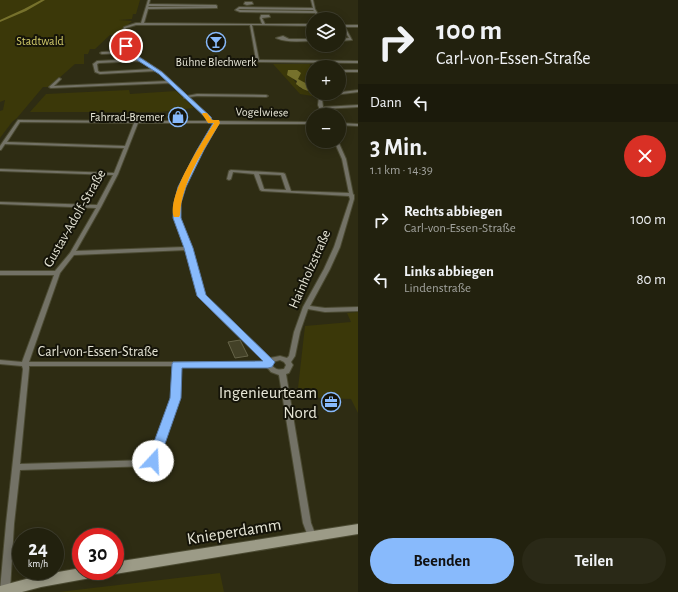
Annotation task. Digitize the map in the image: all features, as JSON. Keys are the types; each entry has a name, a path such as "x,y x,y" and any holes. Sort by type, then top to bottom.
{"main road":[{"name":"Knieperdamm","path":"124,567 358,529"},
{"path":"3,591 41,581 72,575"}],"street":[{"path":"142,24 149,0"},
{"path":"312,0 315,10"},
{"path":"147,6 216,6 216,8 147,6"},
{"path":"240,8 315,10 240,11 236,10 240,8"},
{"path":"261,18 264,25"},
{"path":"210,121 209,118 156,70 129,52 126,46 129,35 124,30 125,27 133,24 306,25"},
{"path":"251,25 258,60 306,61"},
{"path":"346,26 358,26"},
{"path":"346,32 351,39 346,39"},
{"path":"288,40 306,40"},
{"path":"102,53 129,52"},
{"path":"140,60 98,62 95,64 97,72 100,73 156,70"},
{"path":"346,62 358,62"},
{"path":"346,71 358,71"},
{"path":"59,79 52,87 169,82"},
{"path":"358,91 321,97 319,100 321,108 358,106"},
{"path":"185,97 198,95 266,96"},
{"name":"Vogelwiese","path":"4,143 19,121 210,121 306,123"},
{"name":"Gustav-Adolf-Straße","path":"3,591 26,369 25,364 57,273 72,253 99,207 116,174 137,121"},
{"path":"217,122 200,150 182,187 177,203 177,218 188,248 201,296 269,363 274,371 282,372 289,369 288,362 280,358 273,359 269,363"},
{"path":"346,124 358,125"},
{"path":"0,149 4,143 126,147"},
{"name":"Hainholzstraße","path":"288,362 292,356 297,332 306,307 328,269 337,247 350,204 352,195 344,160 339,148"},
{"path":"0,170 116,174"},
{"path":"229,179 230,171 283,174 289,192"},
{"path":"256,172 262,190 352,195"},
{"path":"0,203 99,207"},
{"path":"72,253 188,248"},
{"path":"0,273 57,273"},
{"path":"306,307 325,310 358,309"},
{"name":"Carl-von-Essen-Straße","path":"0,362 25,364 269,363"},
{"path":"16,467 151,463 176,398 177,364"},
{"path":"282,372 307,523 312,536"}],"green space":[{"name":"Stadtwald","path":"0,0 140,0 136,14 133,14 132,19 119,20 132,21 122,30 127,35 110,35 95,49 90,49 88,54 84,54 84,64 75,64 49,87 43,87 0,138 0,111 3,110 5,100 0,102"},
{"path":"273,64 306,64 306,83 298,79 293,79 300,88 306,90 306,95 300,94"},
{"path":"129,90 130,94 176,91 194,108 159,112 30,112 46,94"},
{"path":"358,312 358,413 351,399 297,397 305,326 351,322 347,313"},
{"path":"220,573 224,592 59,592"}],"shaded area":[{"path":"288,70 297,70 301,73 298,79 306,83 306,90 296,84 297,81 287,75"}],"building":[{"path":"240,340 248,356 235,358 228,342"}],"waterway":[{"path":"0,21 43,0"}],"slow traffic":[{"path":"177,215 177,203 182,187 200,150 218,123 210,121 205,114"}],"place":[{"name":"Bühne Blechwerk","path":"216,42"},
{"name":"Fahrrad-Bremer","path":"178,117"},
{"name":"Ingenieurteam Nord","path":"331,402"}],"route":[{"path":"126,46 131,54 161,73 209,118 210,121 218,123 200,150 182,187 177,203 177,218 188,248 201,296 270,362 268,364 177,364 176,398 153,461"}]}
